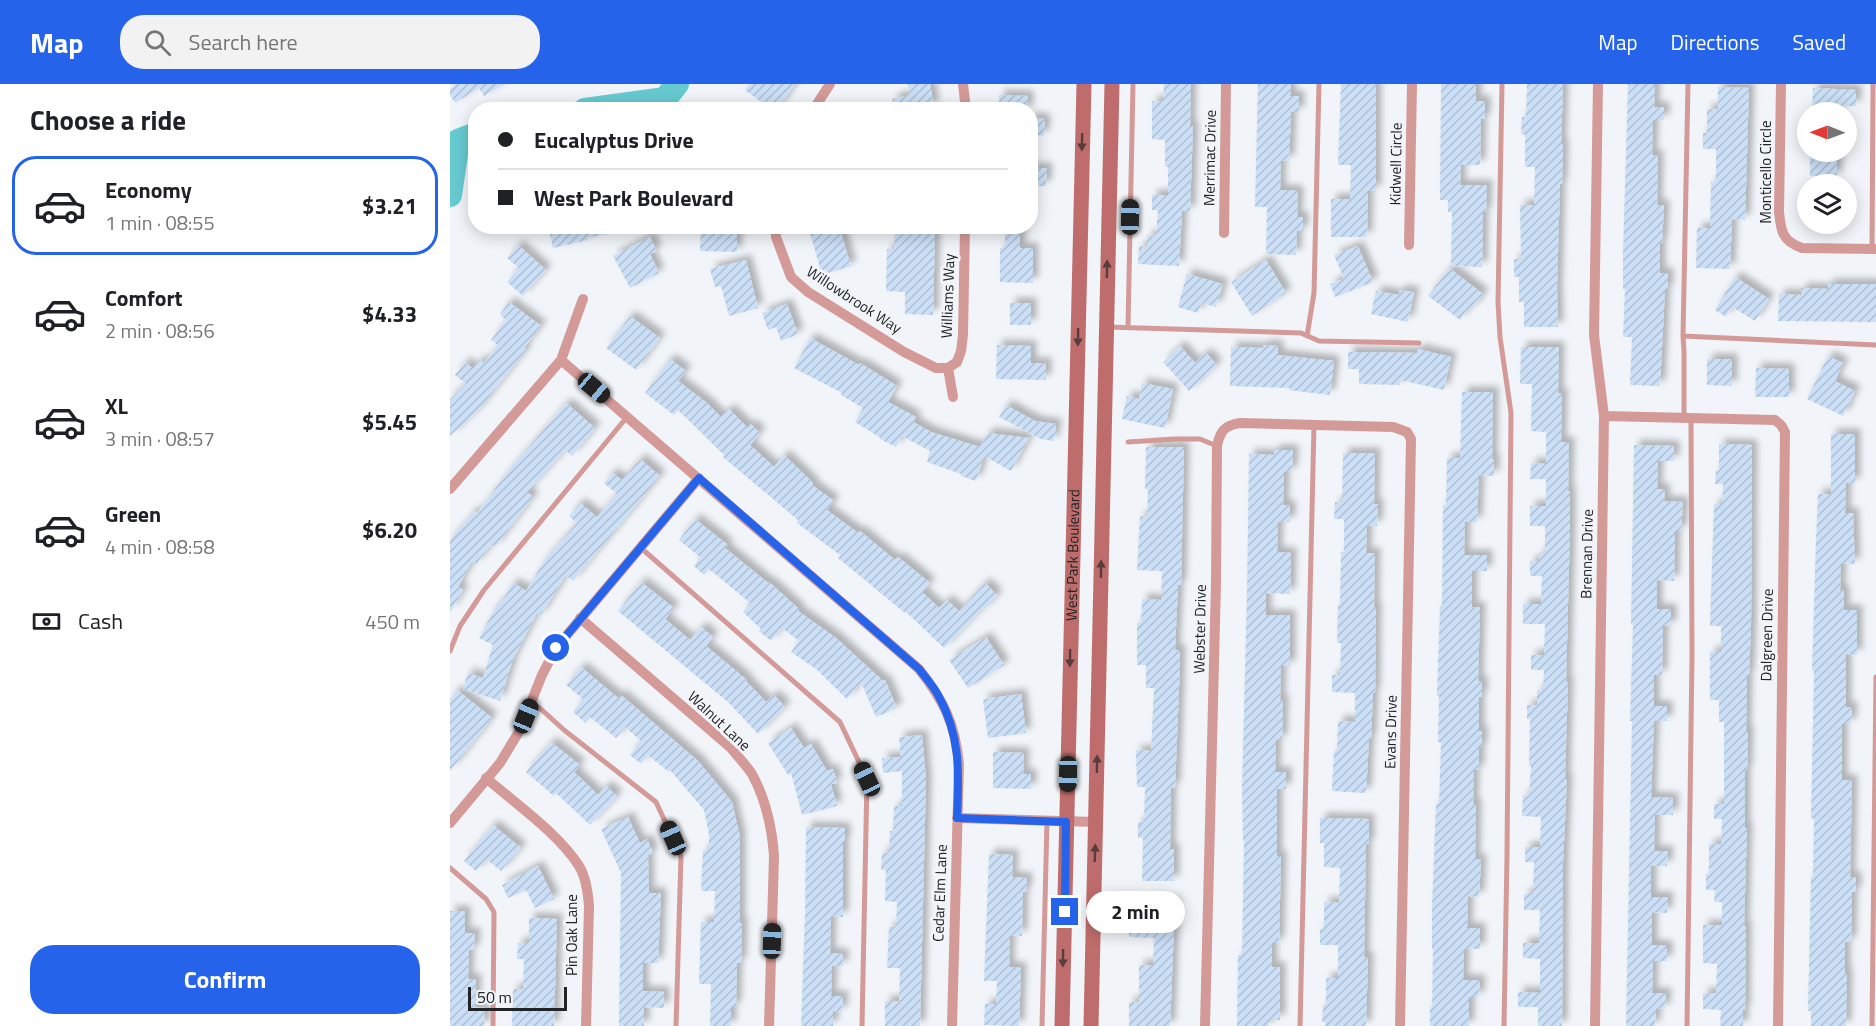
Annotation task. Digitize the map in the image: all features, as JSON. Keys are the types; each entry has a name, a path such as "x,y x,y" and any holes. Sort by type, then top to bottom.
{"main road":[{"name":"West Park Boulevard","path":"1062,1026 1084,84"},
{"name":"West Park Boulevard","path":"1091,1026 1112,84"}],"street":[{"path":"818,102 830,84"},
{"path":"963,84 965,102"},
{"name":"Merrimac Drive","path":"1224,232 1226,84"},
{"name":"Kidwell Circle","path":"1409,245 1412,84"},
{"name":"Brennan Drive","path":"1595,1026 1604,416 1594,335 1598,84"},
{"name":"Monticello Circle","path":"1781,84 1779,212 1784,237 1793,245 1802,248 1874,249"},
{"name":"Willowbrook Way","path":"776,234 791,277 808,292 929,366 948,368"},
{"name":"Williams Way","path":"948,368 957,362 962,343 965,234"},
{"path":"450,489 561,360 583,299"},
{"name":"Cedar Elm Lane","path":"561,360 919,669 938,693 951,720 959,764 952,1026"},
{"path":"948,368 953,397"},
{"name":"Dalgreen Drive","path":"1604,416 1775,420 1785,432 1778,1026"},
{"path":"1217,446 1219,436 1231,424 1314,425"},
{"name":"Evans Drive","path":"1314,425 1393,427 1407,432 1412,439 1400,1026"},
{"name":"Webster Drive","path":"1205,1026 1216,582 1217,446"},
{"path":"450,824 500,762 520,730 542,675 556,648 699,478"},
{"name":"Walnut Lane","path":"580,618 731,748 751,773 764,802 772,832 774,856 769,1026"},
{"name":"Pin Oak Lane","path":"486,778 547,830 566,848 580,867 588,890 590,906 586,1026"},
{"path":"957,818 1096,822"}],"lane":[{"path":"1128,327 1133,84"},
{"path":"1307,336 1314,293 1319,84"},
{"path":"1502,84 1498,302 1500,336 1511,413 1504,1026"},
{"path":"1687,1026 1691,679 1688,418 1683,336 1688,84"},
{"path":"1873,84 1874,249"},
{"path":"1106,327 1301,333 1319,341 1419,343"},
{"path":"1683,336 1876,345"},
{"path":"450,651 460,626 484,590 627,417"},
{"path":"1300,1026 1314,425"},
{"path":"1128,442 1200,439 1217,446"},
{"path":"640,547 840,722 867,779 861,1026"},
{"path":"1872,1026 1876,677"},
{"path":"531,702 656,802 681,856 676,1026"},
{"path":"1042,1026 1047,820"},
{"path":"450,868 486,899 494,912 493,1026"}],"building":[{"path":"457,84 504,84 484,96 479,88 455,103 450,95 450,89"},
{"path":"750,84 795,84 783,102 761,102 745,90"},
{"path":"908,84 930,84 933,102 893,102 892,99 910,95"},
{"path":"1164,84 1191,84 1190,126 1193,126 1190,211 1182,211 1179,266 1138,264 1139,246 1147,247 1147,235 1156,236 1158,210 1152,210 1152,195 1168,195 1165,140 1152,139 1152,101 1163,102"},
{"path":"1258,84 1291,84 1290,96 1299,96 1299,112 1291,112 1289,161 1281,160 1280,190 1298,191 1297,217 1303,217 1303,231 1297,231 1296,255 1266,254 1267,207 1255,207"},
{"path":"1341,84 1376,84 1376,191 1368,190 1367,237 1331,237 1331,199 1350,199 1351,165 1338,165"},
{"path":"1441,84 1476,84 1476,101 1485,101 1485,119 1481,119 1480,165 1461,165 1460,185 1487,185 1486,212 1483,212 1482,267 1451,266 1452,212 1448,212 1448,200 1440,200"},
{"path":"1527,84 1563,84 1562,184 1560,184 1557,287 1558,327 1524,327 1524,302 1519,302 1519,277 1514,277 1514,259 1521,259 1520,205 1534,205 1535,167 1525,167 1525,135 1521,134 1522,117 1526,117"},
{"path":"1628,84 1655,84 1654,107 1664,107 1664,120 1653,120 1652,155 1658,156 1657,205 1664,205 1660,273 1668,273 1668,289 1665,289 1660,386 1630,385 1632,337 1623,337"},
{"path":"1718,87 1749,88 1745,220 1732,219 1730,269 1696,268 1697,228 1710,228 1711,182 1716,182 1716,149 1703,149 1703,133 1707,133 1707,109 1718,109"},
{"path":"1813,88 1856,90 1856,102 1812,102"},
{"path":"999,95 1028,96 1028,102 999,102"},
{"path":"1038,119 1045,119 1044,136 1038,136"},
{"path":"1810,162 1837,162 1837,174 1810,174"},
{"path":"1038,168 1047,168 1046,186 1038,186"},
{"path":"550,234 605,234 588,238 588,240 553,248"},
{"path":"701,234 737,234 737,252 700,251"},
{"path":"810,234 841,234 851,266 822,275"},
{"path":"895,234 935,234 933,315 905,314 905,292 886,291 887,249 894,249"},
{"path":"1005,234 1020,234 1020,248 1033,248 1033,283 1000,282 1000,248 1005,248"},
{"path":"650,237 657,251 650,254 659,273 630,288 613,256"},
{"path":"518,245 546,270 523,296 507,282 519,268 507,258"},
{"path":"1358,246 1373,282 1335,297 1330,284 1344,279 1334,255"},
{"path":"746,260 758,308 729,316 721,286 715,287 710,269"},
{"path":"1266,260 1286,293 1252,316 1231,282"},
{"path":"1449,268 1483,294 1460,320 1428,296"},
{"path":"1187,274 1223,284 1216,307 1201,303 1198,313 1178,307"},
{"path":"1735,277 1769,299 1755,321 1732,307 1726,317 1715,310"},
{"path":"1828,284 1876,284 1876,322 1778,321 1779,294 1801,295 1801,288 1828,289"},
{"path":"1400,290 1414,292 1408,322 1371,314 1376,291 1399,295"},
{"path":"509,302 541,326 524,348 526,350 480,408 450,436 450,399 466,384 455,375 465,362 473,369 480,360 484,363 498,345 491,340 506,320 500,314"},
{"path":"1010,303 1031,303 1031,325 1010,325"},
{"path":"787,304 798,334 781,341 776,327 768,330 762,313"},
{"path":"630,316 660,338 636,370 606,348"},
{"path":"810,338 859,365 860,363 897,386 888,402 916,417 913,422 931,432 980,447 988,433 1029,438 1011,471 984,456 976,481 927,462 930,451 902,436 896,447 880,439 855,422 863,408 841,395 842,393 794,368"},
{"path":"997,345 1031,346 1031,363 1046,363 1046,380 996,379"},
{"path":"1264,345 1278,346 1278,355 1334,361 1330,395 1289,390 1290,388 1230,386 1231,347 1263,348"},
{"path":"1180,346 1195,363 1206,353 1217,365 1189,391 1163,362"},
{"path":"1521,347 1559,347 1558,393 1562,393 1561,442 1569,442 1570,526 1565,779 1567,779 1563,863 1562,1026 1538,1026 1538,1007 1518,1007 1518,992 1540,993 1540,959 1523,958 1523,943 1539,943 1540,910 1524,910 1524,894 1533,894 1534,862 1525,862 1525,847 1540,847 1541,817 1522,816 1523,795 1529,796 1531,766 1529,766 1530,719 1527,719 1527,705 1537,705 1537,690 1543,690 1544,670 1531,670 1531,655 1544,655 1545,624 1523,624 1523,604 1541,604 1542,576 1530,576 1530,561 1539,561 1539,553 1545,553 1545,526 1530,526 1530,506 1546,506 1546,479 1530,479 1531,463 1546,464 1546,432 1531,431 1532,384 1520,384"},
{"path":"1418,349 1451,357 1444,390 1400,380 1400,385 1359,384 1359,369 1348,369 1348,352 1417,353"},
{"path":"1828,356 1843,363 1835,381 1855,391 1843,416 1807,399"},
{"path":"670,359 686,371 678,381 721,417 729,409 748,428 751,424 760,433 750,445 774,467 784,455 813,483 812,485 834,501 827,510 858,533 860,531 895,560 898,557 930,583 922,592 939,608 947,600 959,611 985,583 997,595 944,648 906,612 838,558 840,555 797,523 798,520 723,457 724,455 678,410 674,415 645,393"},
{"path":"1707,359 1732,359 1732,386 1707,385"},
{"path":"1756,368 1789,369 1789,397 1755,397"},
{"path":"1142,383 1173,389 1165,428 1122,419 1127,396 1139,399"},
{"path":"1462,392 1493,392 1494,476 1479,475 1477,522 1465,522 1464,555 1487,555 1487,571 1472,571 1472,607 1480,607 1478,681 1482,681 1482,697 1479,697 1479,731 1482,731 1482,747 1479,747 1479,770 1474,770 1473,804 1476,804 1475,859 1481,860 1479,897 1468,896 1467,928 1480,928 1480,949 1464,949 1463,980 1480,980 1479,997 1469,997 1469,1026 1430,1026 1432,907 1441,742 1438,742 1439,696 1437,696 1440,606 1442,606 1443,505 1446,505 1447,458 1460,458"},
{"path":"566,403 595,428 572,456 565,450 527,492 533,497 495,547 492,544 476,564 472,561 458,587 463,590 450,613 450,540 474,511 477,513 510,469"},
{"path":"1006,405 1035,421 1056,424 1054,441 1041,439 999,417"},
{"path":"1831,434 1855,434 1855,483 1846,483 1845,513 1853,513 1855,564 1841,563 1840,590 1844,591 1844,610 1857,610 1857,655 1846,654 1846,707 1852,707 1851,724 1842,724 1842,780 1852,780 1850,877 1856,877 1856,892 1852,892 1851,942 1845,942 1846,1026 1811,1026 1811,1011 1808,1011 1814,819 1811,818 1814,671 1812,671 1816,540 1818,494 1831,494"},
{"path":"1719,444 1752,445 1751,626 1749,675 1747,675 1747,770 1745,770 1745,828 1747,828 1743,1026 1720,1026 1721,1010 1703,1009 1703,993 1716,993 1717,964 1703,963 1703,925 1722,925 1722,902 1714,902 1715,890 1706,890 1706,874 1709,874 1709,844 1721,844 1722,819 1714,819 1714,804 1724,804 1724,722 1719,722 1719,700 1710,700 1710,652 1721,652 1721,626 1710,626 1714,504 1722,504 1723,484 1715,484 1716,471 1719,471"},
{"path":"1634,445 1674,446 1674,461 1658,461 1657,489 1665,489 1664,501 1683,502 1681,531 1675,531 1674,581 1657,580 1657,609 1671,609 1671,626 1663,626 1662,675 1654,675 1654,706 1667,706 1667,721 1654,721 1651,797 1673,798 1673,815 1655,815 1654,851 1668,851 1667,866 1651,866 1651,897 1668,897 1667,913 1652,912 1652,945 1667,946 1667,961 1653,961 1652,993 1666,993 1665,1009 1656,1008 1655,1026 1626,1026 1632,721 1630,721"},
{"path":"1146,447 1184,447 1181,585 1178,585 1175,650 1180,650 1179,688 1175,788 1171,787 1170,849 1174,849 1174,881 1142,881 1143,838 1138,838 1138,822 1144,822 1145,787 1137,787 1136,750 1151,751 1154,688 1146,688 1146,665 1137,665 1137,623 1141,623 1142,599 1161,600 1162,571 1137,570 1140,516 1147,517"},
{"path":"1274,450 1293,450 1292,472 1284,472 1283,505 1290,506 1290,522 1278,522 1277,552 1291,553 1290,594 1266,593 1266,615 1290,615 1290,666 1281,666 1282,740 1276,740 1275,772 1286,772 1286,789 1277,789 1277,856 1281,856 1279,943 1272,943 1272,967 1280,967 1280,1020 1269,1020 1269,1026 1237,1026 1238,955 1242,955 1244,841 1242,788 1249,454 1274,455"},
{"path":"1343,453 1375,453 1374,504 1378,504 1377,526 1367,525 1366,553 1375,553 1375,693 1373,693 1366,793 1332,791 1338,721 1355,722 1355,693 1332,692 1332,675 1340,675 1341,643 1337,643 1341,552 1344,552 1344,519 1334,519 1335,502 1342,503"},
{"path":"640,459 660,476 573,581 566,575 541,615 537,613 513,659 500,701 463,689 468,673 483,678 493,645 479,638 498,603 500,604 513,583 526,591 546,558 577,523 569,516 580,503 597,517 617,494 604,483 612,473 622,480"},
{"path":"695,519 728,545 725,548 769,582 799,609 798,611 836,638 883,681 885,680 897,708 876,717 861,682 847,699 816,669 791,652 799,641 782,628 771,641 759,631 761,629 743,612 750,603 709,569 704,575 694,566 700,557 679,540"},
{"path":"641,582 674,608 665,619 690,640 701,627 713,637 706,646 747,680 766,702 774,695 785,707 758,734 729,703 618,611"},
{"path":"986,637 1004,665 968,688 949,660"},
{"path":"581,667 618,698 621,695 698,761 732,802 740,837 740,923 742,923 741,963 737,963 736,1007 731,1007 731,1026 710,1026 711,984 699,984 701,922 714,922 715,891 701,891 703,850 709,850 709,834 704,810 670,770 669,772 648,755 641,764 630,755 641,741 625,727 616,738 590,717 585,723 573,712 583,699 566,685"},
{"path":"457,690 492,718 450,771 450,699"},
{"path":"1021,694 1026,733 988,738 983,699"},
{"path":"791,728 804,748 811,744 827,771 833,769 837,783 831,784 837,806 802,815 791,773 788,775 768,743"},
{"path":"922,735 926,779 920,1026 885,1026 885,1001 899,1001 900,968 887,968 889,927 896,927 897,902 885,901 886,870 881,870 882,853 889,853 894,806 902,806 902,771 883,773 882,758 901,757 899,737"},
{"path":"551,742 580,765 574,772 598,795 606,786 617,796 590,825 556,793 554,796 526,772"},
{"path":"993,752 1024,753 1023,774 1031,774 1031,789 993,788"},
{"path":"628,817 640,843 647,839 653,853 648,855 649,893 661,893 658,963 643,963 643,991 664,992 664,1008 644,1007 644,1026 619,1026 621,873 601,829"},
{"path":"1320,818 1369,819 1369,844 1366,844 1364,957 1368,957 1366,1026 1325,1026 1325,1022 1322,1022 1323,1005 1326,1005 1326,978 1338,978 1338,945 1320,945 1320,929 1324,929 1324,902 1339,903 1340,868 1324,867 1324,843 1320,843"},
{"path":"493,825 521,848 501,871 486,859 476,871 464,861"},
{"path":"806,827 845,828 843,917 831,916 830,953 843,954 843,966 832,966 831,996 843,996 842,1012 833,1011 833,1026 801,1026"},
{"path":"989,854 1013,855 1012,877 1027,878 1026,892 1023,892 1022,936 1010,935 1009,967 1021,968 1019,1026 984,1025 985,1004 996,1004 997,981 984,981"},
{"path":"538,866 554,899 535,908 526,890 508,898 502,885"},
{"path":"1143,901 1175,902 1170,1026 1129,1026 1129,1002 1139,1002 1139,965 1153,965 1154,938 1129,937 1129,922 1134,922 1135,912 1143,912"},
{"path":"450,911 465,911 465,933 475,933 474,950 469,950 468,979 476,979 475,1007 485,1008 484,1026 450,1026"},
{"path":"529,918 557,919 554,1026 512,1026 513,989 523,989 524,959 517,959 518,943 529,943"}],"waterway":[{"path":"643,102 665,99 677,84"},
{"path":"450,195 458,141 468,137"}],"route":[{"path":"556,648 699,478 919,669 938,693 951,720 957,749 959,764 957,818 1066,822 1065,912"}]}
